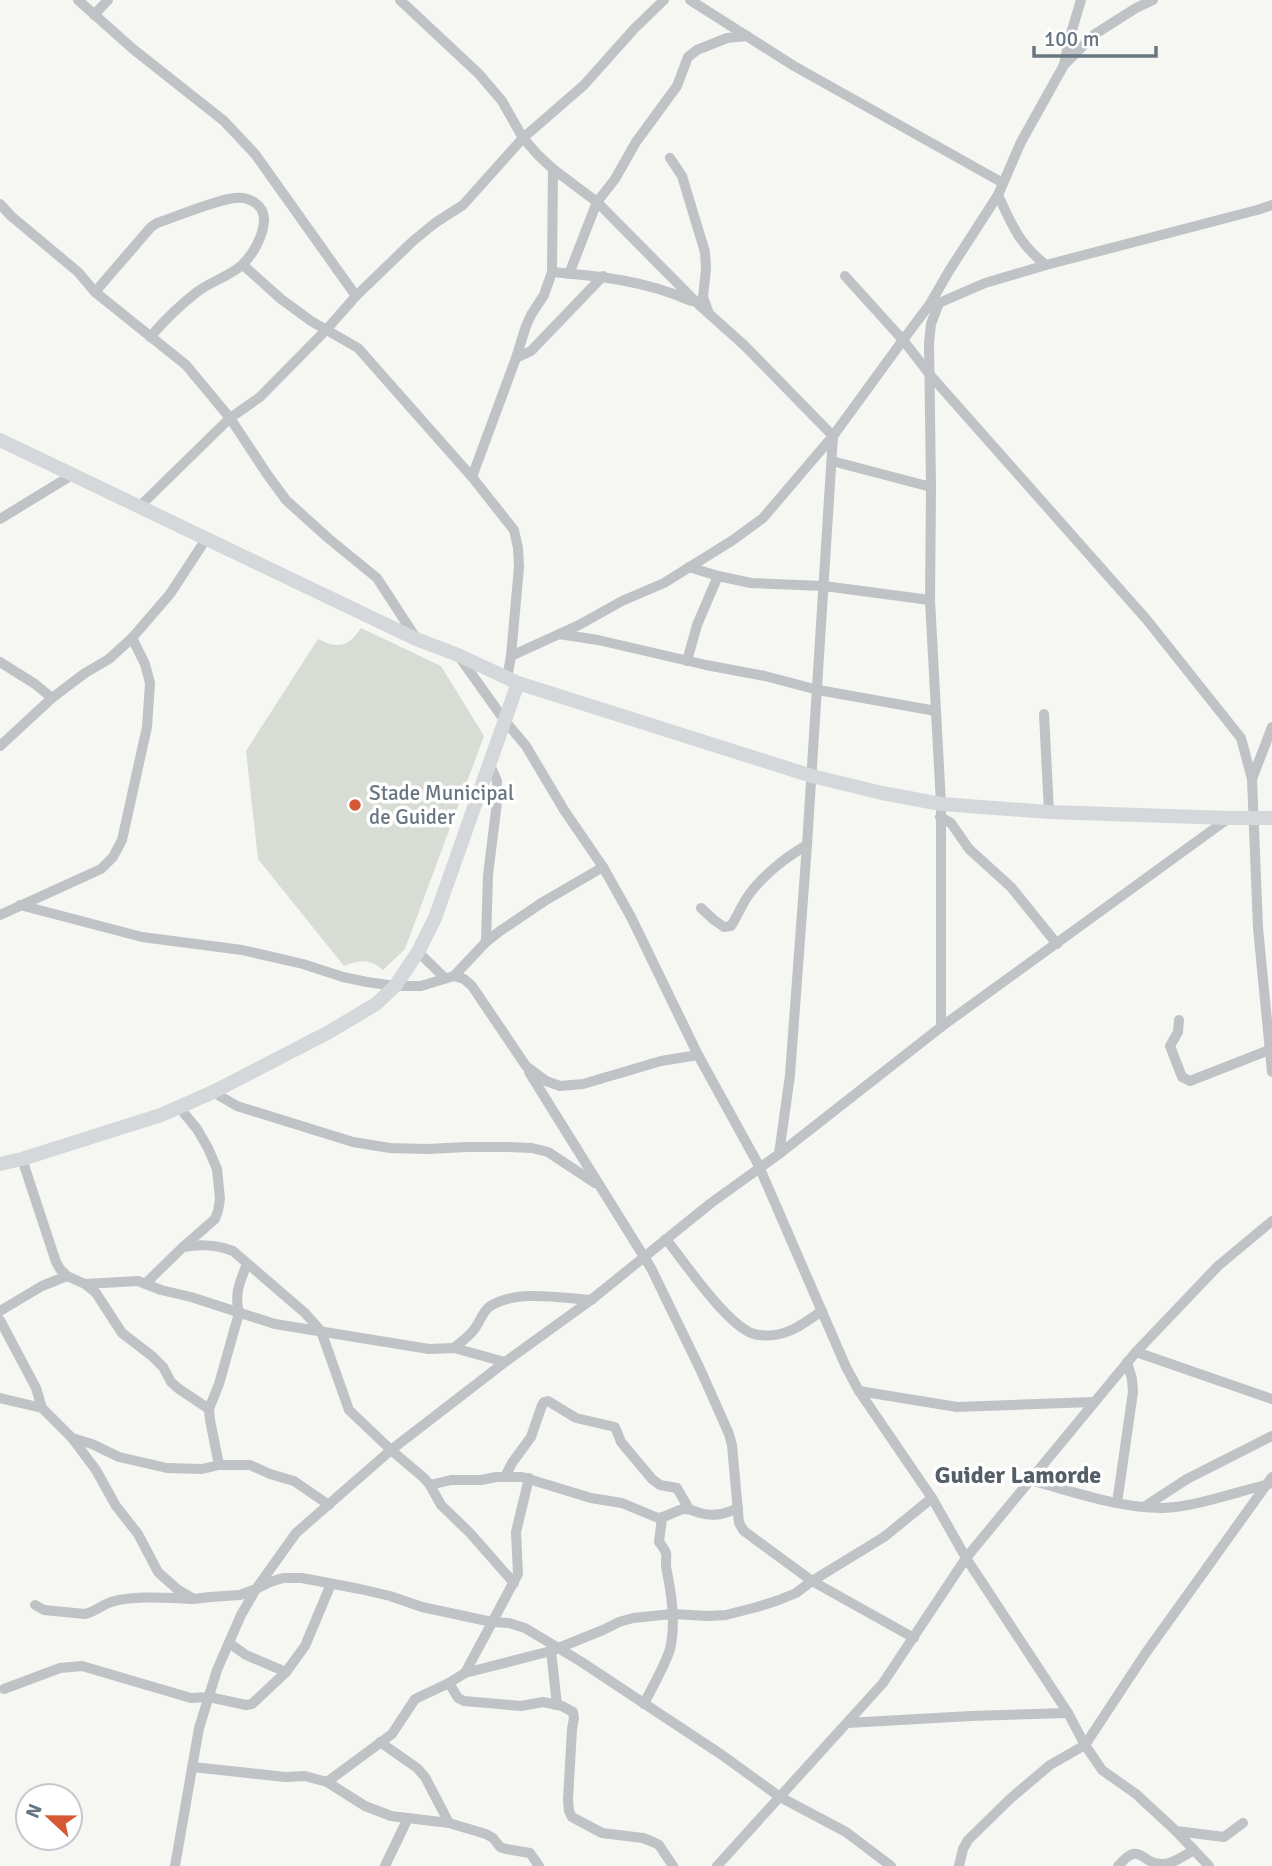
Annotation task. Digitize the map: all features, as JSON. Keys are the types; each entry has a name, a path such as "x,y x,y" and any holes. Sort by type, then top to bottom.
{"main road":[{"path":"0,440 416,639 512,680 812,775 940,811 1272,818"},
{"path":"0,1164 161,1115 213,1092 330,1032 376,1004 395,986 418,952 435,918 505,721 512,680"}],"street":[{"path":"78,0 149,62 224,121 247,146 356,296"},
{"path":"94,15 108,0"},
{"path":"400,0 479,74 502,101 523,138 538,155 597,202 833,436 790,1075 779,1154"},
{"path":"140,506 230,418 260,397 327,330 356,296 421,235 463,205 523,138 583,85 664,0"},
{"path":"690,0 794,66 1003,183"},
{"path":"1064,65 1081,0"},
{"path":"941,1027 940,811 930,600 932,487 929,343 934,304 948,271 998,195 1021,142 1064,65 1095,34 1153,0"},
{"path":"569,274 597,202 677,86 688,57 697,50 727,38 747,36"},
{"path":"670,158 682,176 705,252 703,297 709,314"},
{"path":"472,477 526,326 544,295 552,272 553,169"},
{"path":"998,195 1022,243 1046,265"},
{"path":"94,292 157,223 234,198 250,199 262,209 264,216 260,236 252,254 243,265 197,292 167,317 150,337"},
{"path":"0,204 78,272 94,292 186,365 230,418 286,500 377,578 416,639"},
{"path":"511,656 664,583 763,518 833,436 903,340 934,304 985,283 1046,265 1272,205"},
{"path":"243,265 281,299 358,348 472,477 514,530 519,567 511,656 512,680"},
{"path":"552,272 603,276 648,285 697,303"},
{"path":"516,358 531,351 603,276"},
{"path":"845,276 1147,620 1241,738 1251,779 1258,928 1272,1072"},
{"path":"832,461 932,487"},
{"path":"0,519 72,475"},
{"path":"0,746 52,698 109,659 132,638 170,594 206,539"},
{"path":"689,567 751,583 824,586 930,600"},
{"path":"687,661 697,625 718,576"},
{"path":"558,634 598,640 818,690 936,711"},
{"path":"0,915 101,869 113,857 122,840 147,727 150,683 145,664 132,638"},
{"path":"457,655 526,746 564,810 603,867 660,975 698,1055 760,1169 859,1391 932,1498 966,1558 1068,1713 1102,1770 1136,1794 1209,1866"},
{"path":"0,662 52,698"},
{"path":"1044,714 1049,812"},
{"path":"1251,779 1272,727"},
{"path":"486,942 488,875 497,802 496,781 490,765"},
{"path":"940,811 969,849 1011,887 1057,944"},
{"path":"175,1866 199,1728 217,1670 241,1615 256,1589 296,1534 391,1450 591,1300 711,1203 760,1169 941,1027 1229,818"},
{"path":"701,908 724,927 731,926 748,895 793,853 807,845"},
{"path":"449,977 486,942 531,909 603,867"},
{"path":"20,905 142,937 242,950 303,964 343,977 395,986 421,985 449,977 464,979 472,986 526,1066 644,1257 729,1434 739,1523 744,1531 812,1581 914,1638"},
{"path":"418,952 449,977"},
{"path":"1180,1020 1178,1032 1170,1046 1182,1077 1186,1080 1190,1081 1271,1050"},
{"path":"526,1066 546,1081 560,1086 583,1084 662,1061 698,1055"},
{"path":"213,1092 237,1107 354,1142 402,1149 507,1147 541,1150 600,1186"},
{"path":"146,1283 215,1219 218,1211 220,1199 217,1169 197,1129 179,1107"},
{"path":"22,1159 60,1269 96,1293 122,1333 152,1356 179,1389 209,1409"},
{"path":"717,1866 883,1683 966,1558 1127,1362 1218,1266 1272,1221"},
{"path":"666,1239 715,1301 739,1326 754,1334 791,1331 822,1311"},
{"path":"183,1247 226,1248 233,1251 305,1313 321,1331 349,1410 430,1485 441,1505 514,1583"},
{"path":"219,1465 209,1409 239,1313 236,1292 247,1264"},
{"path":"0,1311 42,1286 68,1276"},
{"path":"85,1284 130,1281 146,1283 161,1290 275,1324 429,1349 453,1348 505,1362"},
{"path":"453,1348 477,1327 488,1308 507,1298 524,1296 591,1300"},
{"path":"0,1321 36,1388 42,1408 72,1438 96,1470 116,1506 138,1534 158,1572 177,1589 194,1599"},
{"path":"1136,1352 1272,1399"},
{"path":"1116,1503 1133,1392 1127,1362"},
{"path":"859,1391 957,1406 1093,1402"},
{"path":"0,1398 42,1408"},
{"path":"505,1476 531,1437 542,1405 548,1401 576,1418 615,1427 621,1442 652,1479 660,1485 677,1488 689,1509"},
{"path":"1144,1507 1187,1479 1272,1436"},
{"path":"72,1438 119,1457 167,1468 202,1469 219,1465 250,1465 294,1481 329,1505"},
{"path":"430,1485 451,1480 481,1480 505,1476 528,1478 591,1498 622,1503 662,1518 681,1510 689,1509 712,1516 738,1508"},
{"path":"465,1673 518,1574 516,1532 528,1478"},
{"path":"1029,1480 1116,1503 1165,1508 1270,1482"},
{"path":"959,1866 965,1844 994,1815 1049,1765 1085,1745 1145,1654 1270,1482"},
{"path":"327,1782 392,1734 415,1699 465,1673 555,1649 626,1620 672,1614 726,1615 796,1593 884,1537 932,1498"},
{"path":"644,1704 670,1648 671,1586 666,1567 666,1549 659,1542 662,1518"},
{"path":"34,1605 44,1610 85,1614 112,1602 157,1597 194,1599 240,1595 283,1578 302,1578 390,1596 422,1607 509,1623 525,1628 644,1704 780,1797 846,1832 891,1866"},
{"path":"4,1689 60,1668 82,1666 191,1698 209,1697 252,1704 286,1672 305,1646 331,1584"},
{"path":"229,1643 246,1655 286,1672"},
{"path":"555,1649 557,1705"},
{"path":"449,1683 458,1698 464,1701 521,1706 543,1702 573,1712 575,1714 568,1800 572,1817 602,1833 643,1838 653,1842 667,1855 673,1866"},
{"path":"847,1723 1068,1713"},
{"path":"380,1742 417,1768 425,1777 449,1823"},
{"path":"193,1767 285,1777 305,1776 327,1782 365,1806 391,1816 449,1823 486,1834 494,1838 500,1847 530,1853 539,1866"},
{"path":"385,1866 408,1818"},
{"path":"1176,1831 1224,1837 1243,1823"},
{"path":"1118,1866 1132,1854 1158,1864 1166,1864 1194,1850"}],"shaded area":[{"name":"Stade Municipal de Guider","path":"361,628 441,666 484,736 405,949 383,970 365,961 344,966 258,859 246,751 318,639 332,644 343,644 352,639"}],"place":[{"name":"Stade Municipal de Guider","path":"355,805"}],"district":[{"name":"Guider Lamorde","path":"1018,1475"}]}
